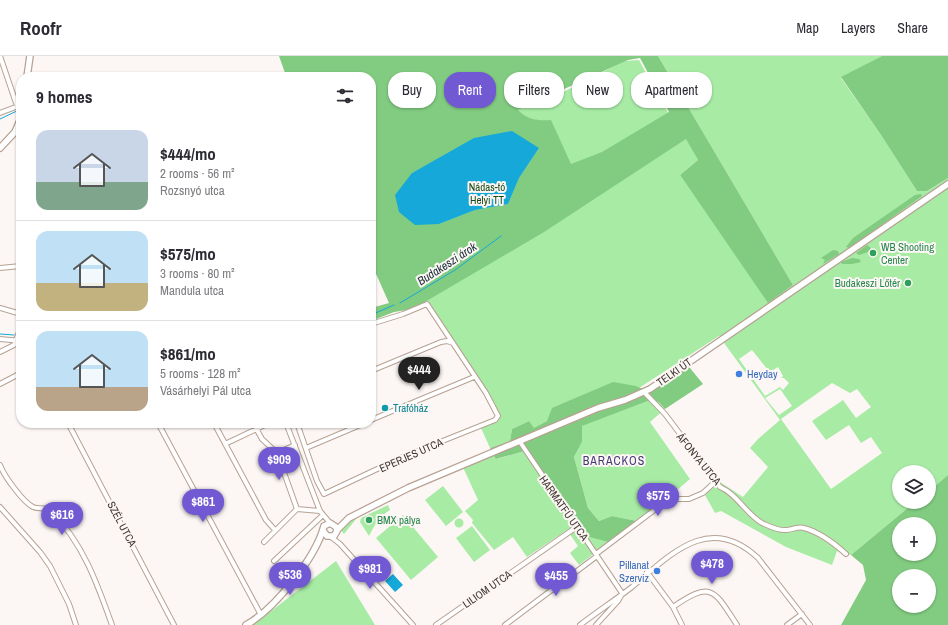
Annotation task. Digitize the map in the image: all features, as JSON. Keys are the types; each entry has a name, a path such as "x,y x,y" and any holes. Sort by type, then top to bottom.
{"main road":[{"path":"28,72 30,56"},
{"path":"0,148 16,130"},
{"name":"TELKI ÚT","path":"349,518 371,506 442,474 598,408 644,392 948,184"},
{"path":"316,548 337,532 349,518"},
{"path":"246,625 261,615 299,574 316,548 324,529 332,523 349,518"},
{"path":"332,523 337,532"},
{"path":"324,529 330,537"}],"street":[{"path":"0,56 16,98"},
{"path":"0,113 16,107"},
{"path":"0,268 16,266"},
{"path":"376,322 403,314 427,304 474,377 376,418"},
{"path":"0,308 16,313"},
{"path":"0,339 16,341"},
{"path":"376,369 441,342 448,341 454,344"},
{"path":"0,352 10,348 16,343"},
{"path":"0,384 16,376"},
{"name":"EPERJES UTCA","path":"306,450 317,482 324,494 405,456 495,420 498,416 486,393 474,377"},
{"name":"ÁFONYA UTCA","path":"644,392 665,414 715,482 761,522 776,529 785,531 803,528 833,543 846,554"},
{"name":"SZÉL UTCA","path":"71,428 174,625"},
{"path":"161,428 261,615"},
{"path":"217,428 266,520 275,530"},
{"path":"225,444 256,428 262,439 277,453 297,509"},
{"path":"288,428 322,513 324,529"},
{"path":"299,428 306,450"},
{"path":"299,454 354,428"},
{"name":"HARMATFŰ UTCA","path":"520,442 622,593"},
{"path":"277,453 295,444"},
{"path":"0,466 19,494 29,505 39,508 47,508 51,511 77,544 94,574 112,625"},
{"path":"505,625 669,499 689,499 702,492 715,482"},
{"path":"0,507 40,552 50,566 69,604 76,625"},
{"path":"264,542 297,509"},
{"path":"297,509 322,513 332,523"},
{"path":"274,561 322,513"},
{"name":"LILIOM UTCA","path":"436,625 578,526"},
{"path":"337,532 340,544"},
{"path":"330,537 340,544 413,625"},
{"path":"580,625 647,572 683,546 695,541 714,539 738,543 748,549 758,558 810,625"},
{"path":"647,572 673,607 682,625"},
{"path":"673,607 693,593 704,591 712,593 719,598 737,625"},
{"path":"596,625 618,601 622,593"},
{"path":"787,625 802,614"}],"green space":[{"path":"279,56 658,56 667,72 648,72 640,58 628,60 602,72 572,72 572,85 564,89 564,72 504,72 504,108 522,108 518,110 529,118 551,120 571,164 602,152 669,112 667,108 689,108 793,285 768,303 680,175 698,160 686,139 544,232 413,309 394,312 376,319 376,307 389,303 376,274 376,72 285,72","holes":["539,148 519,178 508,204 475,210 439,224 412,173 427,165"]},
{"name":"Nádas-tó Helyi TT","path":"658,56 882,56 841,78 881,135 917,191 927,191 948,178 948,475 936,485 936,465 892,465 892,509 907,509 897,517 892,517 892,521 851,555 837,551 832,565 786,547 721,511 715,513 705,495 720,482 743,497 768,467 750,448 780,420 719,336 639,388 636,386 547,421 534,429 529,421 512,429 510,441 490,448 481,428 498,420 499,413 428,301 376,269 376,191 504,115 523,108 564,108 564,92 572,88 572,108 623,108 623,72 603,72 625,61 639,60 646,72 631,72 631,108 665,108 683,140 686,138 698,160 680,175 768,302 793,285 689,108 712,108 712,72 667,72","holes":["752,350 768,370 756,377 760,378 778,367 783,376 781,378 784,378 789,383 783,390 780,387 765,396 739,359","832,383 850,393 857,389 871,407 856,418 843,400 812,421 826,440 849,425 861,443 871,437 882,453 831,489 781,419","780,389 792,406 779,415 765,398"]},
{"path":"882,56 948,56 948,178 927,191 917,191 841,77"},
{"path":"921,194 922,196 849,248 846,247 853,238 915,195"},
{"path":"867,245 871,248 868,252 859,255 856,253"},
{"path":"833,250 838,251 839,254 823,264 825,260 821,258"},
{"path":"852,258 859,259 861,262 842,264 841,262"},
{"path":"687,367 690,368 703,384 665,409 659,402 648,401 582,426 582,442 574,457 588,508 599,521 612,516 637,521 609,542 586,536 528,450 496,459 490,448 510,441 512,429 529,421 534,428 547,421 552,408 613,382 636,386 650,392"},
{"path":"648,401 660,402 665,409 650,422 690,479 676,491 674,496 667,498 637,521 612,516 599,521 588,508 574,457 582,442 581,426"},
{"path":"491,450 497,459 528,450 609,542 579,565 570,553 578,546 567,530 527,557 513,537 494,550 472,523 473,520 465,511 478,500 461,463"},
{"path":"948,475 948,625 841,625 866,580 863,565 851,555 892,521 892,561 936,561 936,517 897,517 907,509 936,509 936,485"},
{"path":"443,486 463,512 446,526 425,500"},
{"name":"BMX pálya","path":"388,505 390,510 380,518 369,536 360,522 361,518"},
{"path":"403,515 438,557 411,580 376,538"},
{"path":"355,517 356,519 344,534 340,529"},
{"path":"457,519 461,519 463,523 461,527 457,527 455,525 455,521"},
{"path":"472,526 490,550 474,562 456,538"},
{"path":"336,561 375,625 253,625"}],"water":[{"path":"512,131 539,148 519,178 508,204 475,210 439,224 415,225 399,212 395,195 412,173 474,138"},
{"path":"393,574 403,585 395,592 385,581"}],"waterway":[{"path":"0,119 16,111"},
{"name":"Budakeszi árok","path":"400,303 455,270 501,236"},
{"name":"Budakeszi árok","path":"376,313 394,305"},
{"name":"Budakeszi árok","path":"0,334 14,335"}],"place":[{"name":"WB Shooting Center","path":"873,253"},
{"name":"Budakeszi Lőtér","path":"908,283"},
{"name":"Heyday","path":"739,374"},
{"name":"Trafóház","path":"385,408"},
{"name":"BMX pálya","path":"369,520"},
{"name":"Pillanat Szerviz","path":"657,571"}],"district":[{"name":"BARACKOS","path":"614,461"}]}
